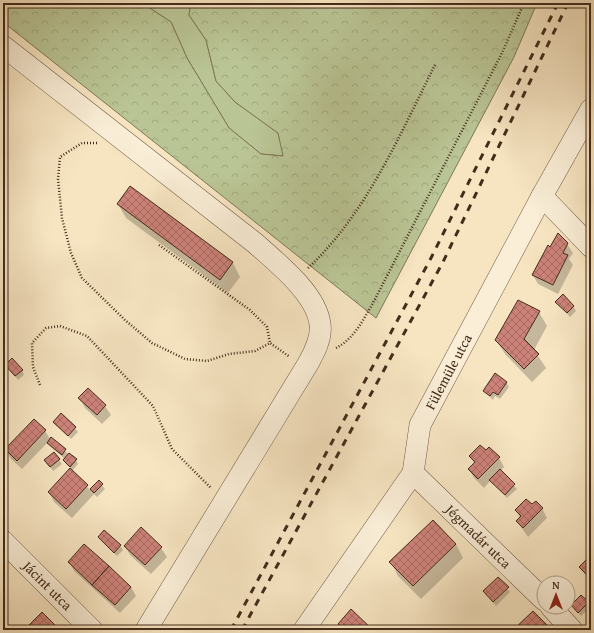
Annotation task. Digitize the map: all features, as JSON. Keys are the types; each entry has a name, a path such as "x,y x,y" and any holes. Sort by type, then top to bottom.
{"street":[{"path":"3,46 255,242 292,278 313,303 320,324 318,344 307,366 146,630"},
{"name":"Fülemüle utca","path":"304,630 413,473 420,425 542,196 591,109"},
{"path":"542,196 591,247"},
{"name":"Jégmadár utca","path":"413,473 536,592"},
{"name":"Jácint utca","path":"3,541 92,630"},
{"path":"558,615 572,630"}],"path":[{"path":"159,245 250,310 267,327 270,342 274,347 292,358 307,366 344,344 365,316 502,52 524,3"},
{"path":"292,278 309,268 339,235 388,158 436,62"},
{"path":"125,141 82,143 60,157 58,179 62,218 72,252 82,278 125,320 152,343 185,359 207,361 229,354 255,350 270,342"},
{"path":"40,385 33,366 32,343 46,328 60,326 88,336 153,406 172,448 206,484 227,499"}],"green space":[{"path":"3,3 142,3 171,22 187,58 229,128 261,154 283,156 278,133 235,102 216,81 206,40 189,15 191,3 537,3 514,57 376,318 3,22"},
{"path":"142,3 191,3 189,15 206,40 216,81 235,102 278,133 284,156 261,154 229,128 187,58 171,22"}],"building":[{"path":"130,186 233,262 220,280 117,204"},
{"path":"558,233 568,243 563,253 568,255 553,285 532,275 548,245 550,247"},
{"path":"563,294 574,306 567,313 555,302"},
{"path":"518,300 540,311 524,339 539,354 524,369 495,340"},
{"path":"12,358 23,370 15,376 5,365"},
{"path":"495,373 507,382 498,395 493,392 490,396 483,391"},
{"path":"88,388 106,405 97,415 78,398"},
{"path":"61,413 76,427 68,436 53,422"},
{"path":"34,419 46,430 17,461 5,449"},
{"path":"51,437 66,449 62,455 47,443"},
{"path":"480,445 486,450 489,447 500,457 478,479 468,469 475,462 469,456"},
{"path":"54,452 60,459 50,467 44,460"},
{"path":"69,453 77,459 70,467 63,460"},
{"path":"70,468 88,485 66,509 48,492"},
{"path":"500,469 515,484 505,495 489,480"},
{"path":"99,480 103,484 94,493 90,489"},
{"path":"526,499 532,504 536,501 543,508 523,528 516,521 521,516 515,510"},
{"path":"433,520 456,544 413,586 389,562"},
{"path":"141,527 162,547 145,565 124,546"},
{"path":"104,530 121,545 114,553 98,537"},
{"path":"84,544 109,566 92,585 68,562"},
{"path":"591,555 591,579 579,567"},
{"path":"109,566 131,587 115,605 92,585"},
{"path":"498,577 509,587 493,602 483,591"},
{"path":"581,595 589,602 578,613 576,611 576,600"},
{"path":"351,609 373,630 344,630 338,624"},
{"path":"533,611 547,625 542,630 513,630"},
{"path":"42,612 60,630 24,630"}],"railway":[{"path":"231,630 431,258 558,3"},
{"path":"242,630 443,262 568,3"}]}
